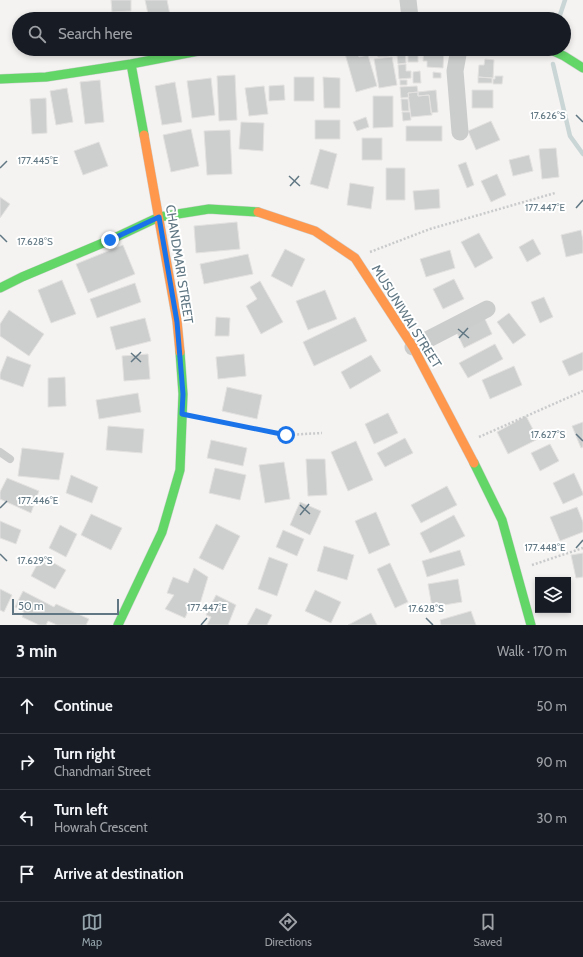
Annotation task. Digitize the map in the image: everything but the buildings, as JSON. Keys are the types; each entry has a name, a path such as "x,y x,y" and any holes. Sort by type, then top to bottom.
{"street":[{"path":"408,0 409,12"},
{"path":"0,79 46,77 173,56"},
{"path":"458,56 455,70 460,132"},
{"path":"564,56 583,68"},
{"name":"CHANDMARI STREET","path":"118,625 162,532 180,470 183,394 177,322 131,64"},
{"name":"MUSUNIWAI STREET","path":"0,288 159,217 209,209 259,212 315,231 355,258 414,347 502,520 531,625"},
{"path":"414,347 487,309"}],"lane":[{"path":"0,452 10,459"}],"path":[{"path":"355,258 430,229 555,193"},
{"path":"464,444 583,391"},
{"path":"182,414 286,435 322,433"},
{"path":"516,570 583,548"}],"waterway":[{"path":"561,12 565,0"},
{"path":"553,64 570,136 583,154"}],"traffic: fast":[{"path":"0,79 46,77 173,56"},
{"path":"564,56 583,68"},
{"path":"131,64 144,135"},
{"path":"0,288 159,217 209,209 258,212"},
{"path":"118,625 162,532 180,470 183,394 180,352"},
{"path":"474,463 502,520 531,625"}],"traffic: slow":[{"path":"144,135 177,321 180,352"},
{"path":"258,212 315,231 355,258 413,347 474,463"}],"route":[{"path":"110,240 159,217 177,322 183,394 182,414 286,435"}]}
